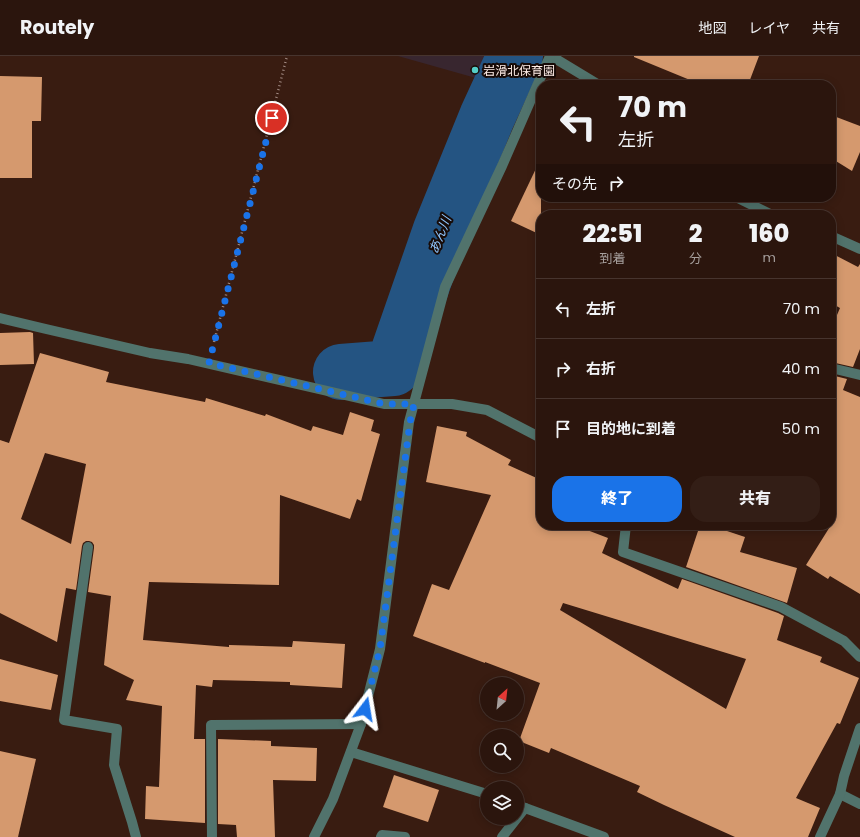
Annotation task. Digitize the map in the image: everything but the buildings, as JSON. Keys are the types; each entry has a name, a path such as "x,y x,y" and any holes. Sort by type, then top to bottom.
{"street":[{"path":"540,80 550,56 591,80"},
{"path":"314,837 333,799 361,724 380,649 410,422 445,287 502,166 536,88"},
{"path":"746,202 762,210"},
{"path":"836,238 860,249"},
{"path":"0,318 150,353 209,363 384,404 452,404 487,410 536,435"},
{"path":"836,369 860,376"},
{"path":"625,530 623,552 781,607 844,640 860,657"},
{"path":"88,547 64,720 118,729 114,765 136,837"},
{"path":"212,837 211,725 361,724"},
{"path":"820,837 840,794 844,776 860,728"},
{"path":"351,752 480,792"},
{"path":"840,794 860,804"},
{"path":"524,807 604,837"},
{"path":"502,837 509,825"},
{"path":"381,837 382,835 405,837"}],"path":[{"path":"209,363 287,56"}],"shaded area":[{"name":"岩滑北保育園","path":"398,56 508,56 497,84"}],"waterway":[{"name":"あん川","path":"341,372 393,368 441,230 487,117 515,56"}],"place":[{"name":"岩滑北保育園","path":"475,70"}],"route":[{"path":"272,118 209,363 384,404 414,404 410,422 380,649 365,709"}]}
